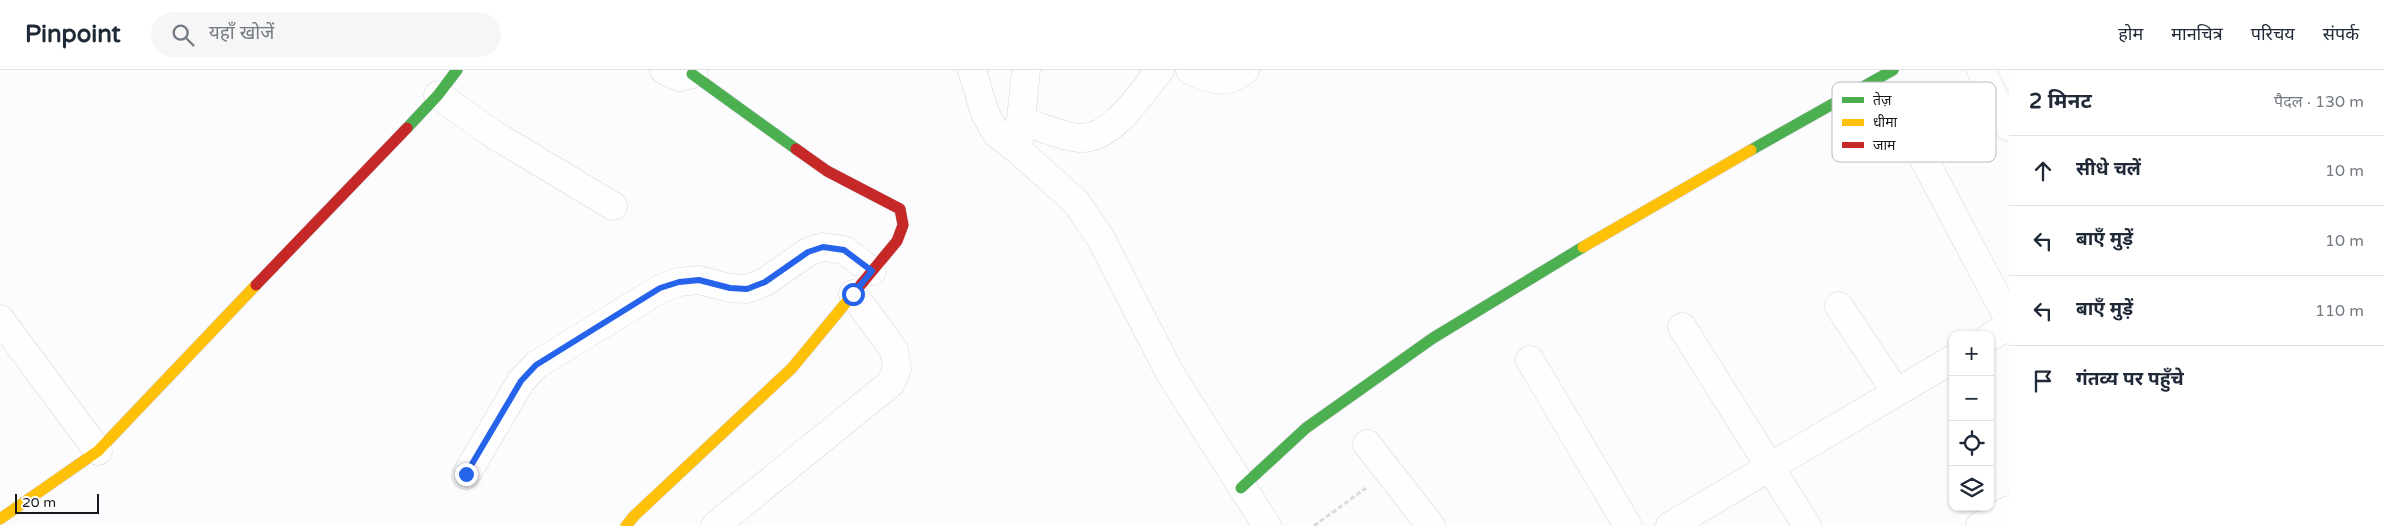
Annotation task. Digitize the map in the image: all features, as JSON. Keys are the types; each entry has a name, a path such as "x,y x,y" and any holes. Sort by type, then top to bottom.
{"street":[{"path":"0,519 98,450 438,95 457,70"},
{"path":"626,526 634,516 792,368 897,240 903,225 900,209 827,171 693,72 679,77 664,70"},
{"path":"972,70 985,113 996,133 1076,202 1100,237 1171,375 1241,488 1267,526"},
{"path":"1018,150 1026,70"},
{"path":"1020,121 1078,138 1098,136 1114,125 1160,70"},
{"path":"1190,70 1207,78 1223,81 1245,70"},
{"path":"1871,82 1892,70"},
{"path":"1981,70 1987,82"},
{"path":"438,95 493,134 613,206"},
{"path":"1996,101 2009,127"},
{"path":"1241,488 1306,428 1433,338 1632,217 1832,104"},
{"path":"1925,162 2009,320"},
{"path":"466,474 521,381 536,365 660,288 679,282 699,280 730,288 747,289 765,282 808,252 823,247 844,250 872,271"},
{"path":"715,526 891,383 897,369 894,350 853,294"},
{"path":"1839,306 1896,392"},
{"path":"0,319 9,350 98,450"},
{"path":"1994,335 2009,326"},
{"path":"1682,327 1807,526"},
{"path":"1530,360 1628,526"},
{"path":"1670,526 1770,465 1949,361"},
{"path":"1366,444 1431,526"},
{"path":"1980,526 2009,510"}],"path":[{"path":"1314,526 1389,472"}],"traffic: fast":[{"path":"407,128 438,95 457,70"},
{"path":"1872,82 1893,70"},
{"path":"692,74 796,149"},
{"path":"1751,150 1832,104"},
{"path":"1241,488 1306,428 1433,338 1583,247"}],"traffic: slow":[{"path":"1583,247 1751,150"},
{"path":"0,519 98,451 256,285"},
{"path":"626,526 634,516 792,368 849,299"}],"traffic: jam":[{"path":"256,285 407,128"},
{"path":"796,149 827,171 900,209 903,225 897,241 849,299"}],"route":[{"path":"466,474 521,381 536,365 660,288 679,282 699,280 730,288 747,289 765,282 808,252 823,247 844,250 872,271 853,294"}]}
